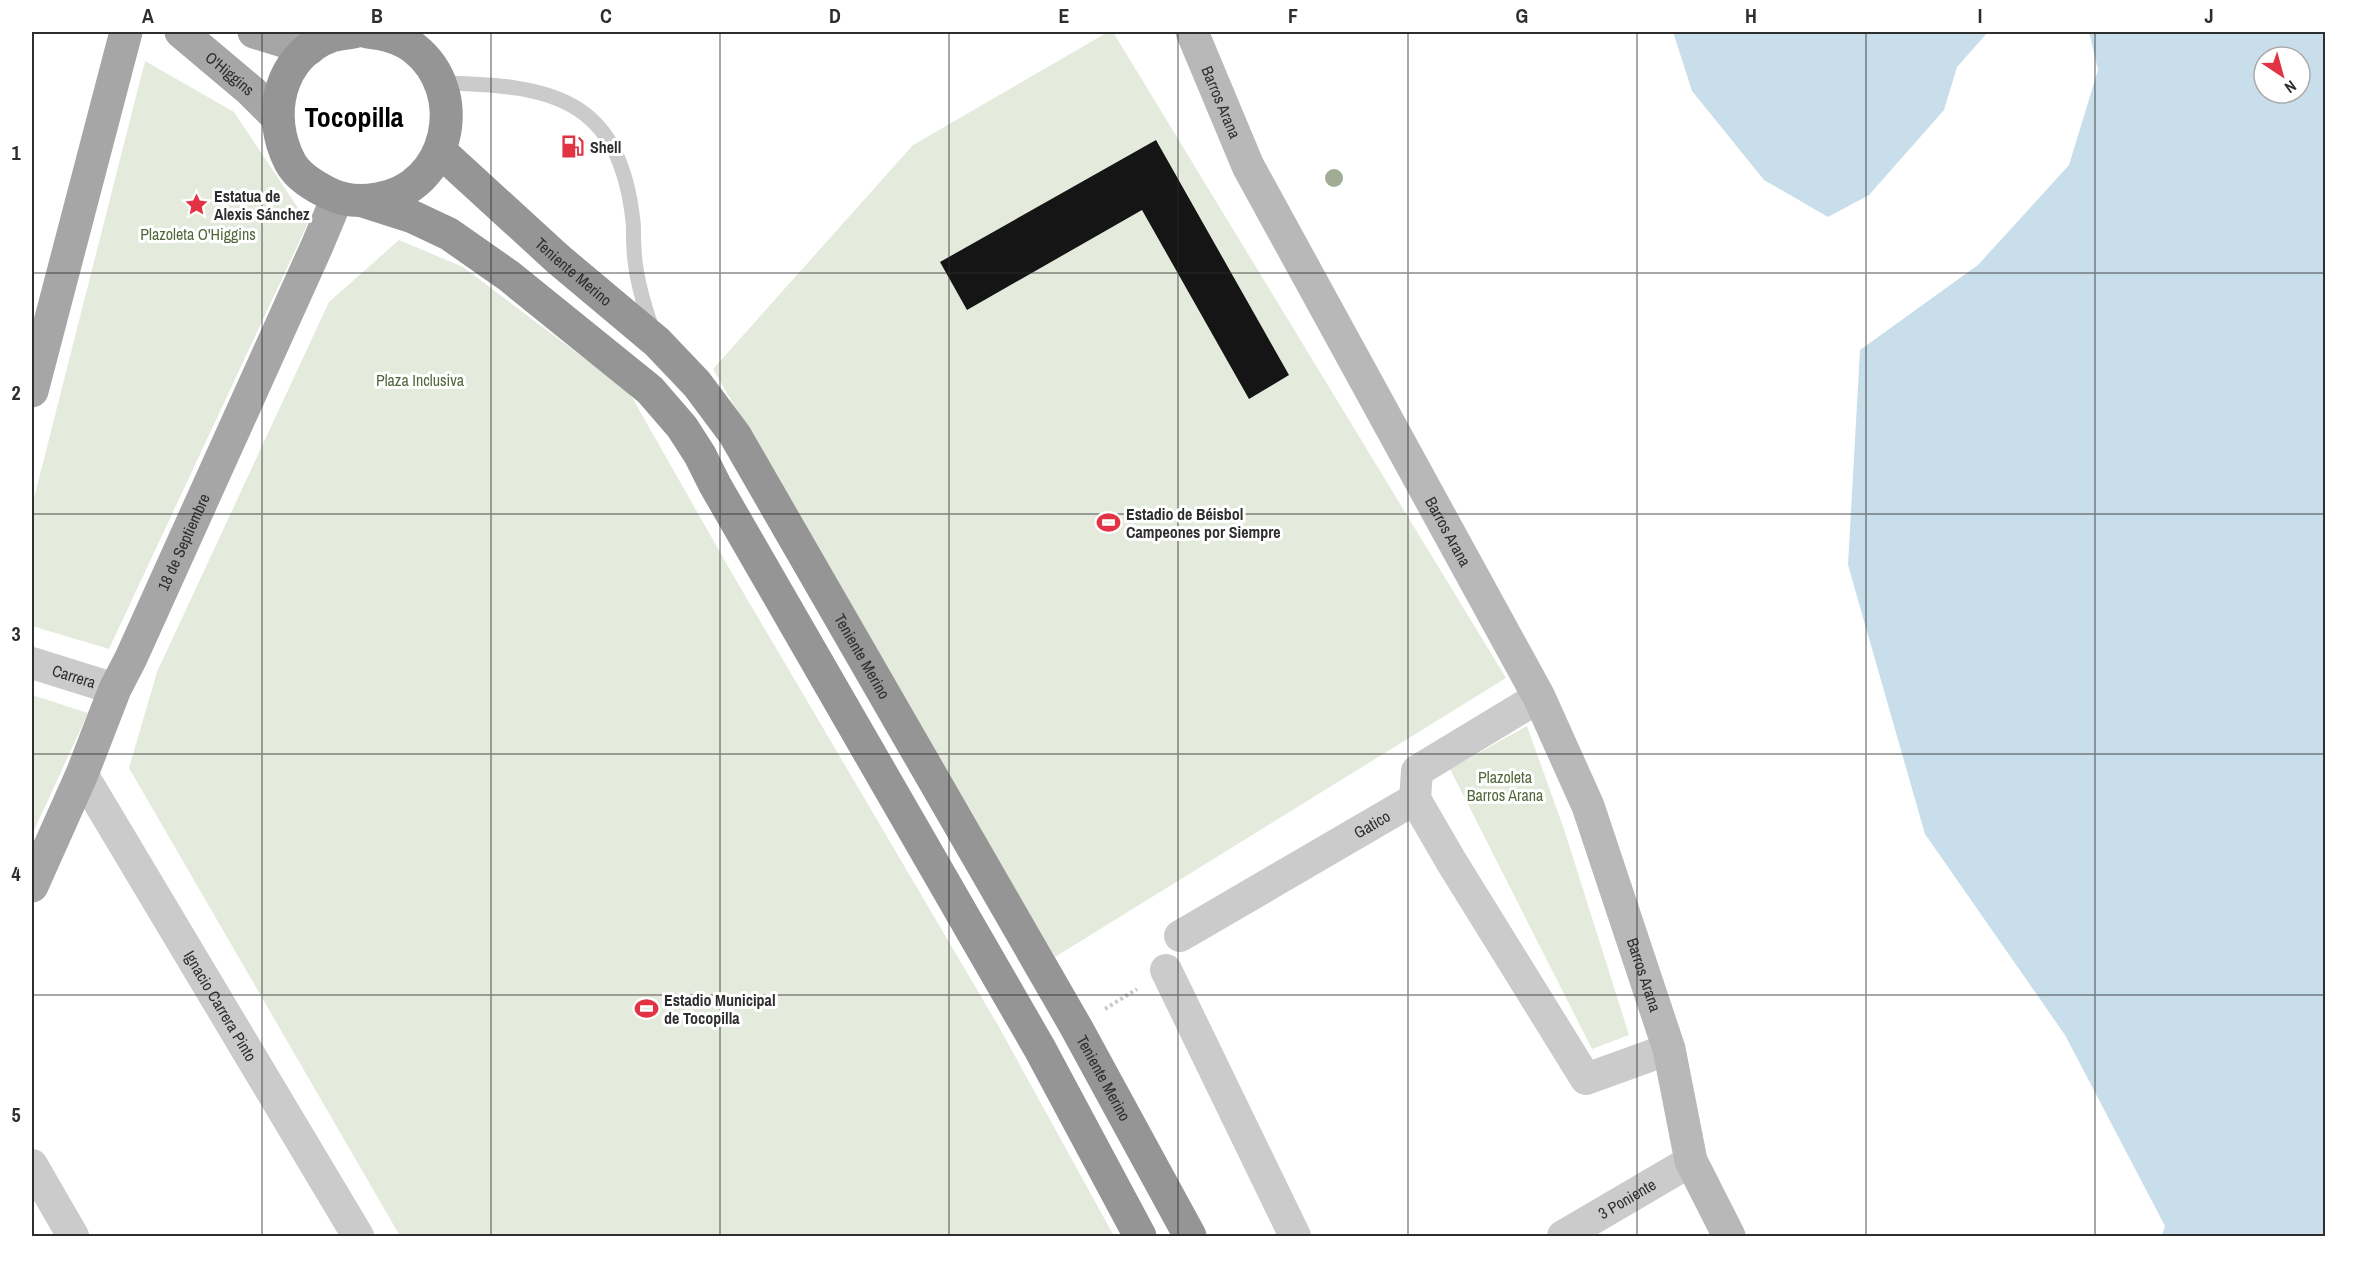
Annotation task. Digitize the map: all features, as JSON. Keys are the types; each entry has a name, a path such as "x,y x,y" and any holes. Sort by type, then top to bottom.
{"highway":[{"path":"350,200 387,198 409,187 427,171 440,151 446,129 447,106 441,83 416,39 367,32"},
{"path":"332,37 292,68 280,90 277,117 281,144 293,167 313,186 350,200 413,217 449,234 500,270 650,390 682,427 1040,1049 1140,1236"},
{"name":"Teniente Merino","path":"440,151 558,259 657,342 697,384 735,435 1076,1027 1190,1236"}],"main road":[{"path":"32,391 126,32"},
{"name":"O'Higgins","path":"181,32 251,91 277,117"},
{"path":"254,32 332,37"},
{"name":"18 de Septiembre","path":"32,886 82,774 115,689 317,246 350,200"}],"street":[{"name":"Barros Arana","path":"1192,32 1248,166 1539,697 1588,806 1669,1049 1691,1161 1729,1236"},
{"name":"Carrera","path":"32,663 115,689"},
{"path":"1539,697 1417,771 1415,799 1586,1078 1669,1049"},
{"name":"Ignacio Carrera Pinto","path":"82,774 358,1236"},
{"name":"Gatico","path":"1180,936 1415,799"},
{"path":"1166,970 1295,1236"},
{"name":"3 Poniente","path":"1563,1236 1691,1161"},
{"path":"32,1165 73,1236"}],"lane":[{"path":"441,83 503,86 555,96 583,112 605,135 613,148 628,192 633,222 637,277 645,310 657,342"}],"green space":[{"name":"Estadio de Béisbol Campeones por Siempre","path":"1108,32 1113,32 1506,678 1055,957 713,369 913,145"},
{"name":"Plazoleta O'Higgins","path":"145,61 234,112 308,223 109,649 32,626 32,506"},
{"name":"Estadio Municipal de Tocopilla","path":"399,240 463,267 629,392 733,575 999,1027 1114,1236 400,1236 129,768 157,672 329,302"},
{"path":"32,695 88,713 32,835"},
{"name":"Plazoleta Barros Arana","path":"1527,726 1565,832 1629,1035 1592,1049 1450,769"}],"water":[{"path":"1673,32 1988,32 1957,67 1944,110 1869,195 1828,217 1764,180 1692,91"},
{"path":"2089,32 2325,32 2325,1236 2162,1236 2165,1226 2065,1035 1925,834 1848,565 1860,350 1978,265 2069,165 2098,70"}],"building":[{"path":"1156,140 1289,375 1249,399 1142,210 967,310 940,262"}],"place":[{"name":"Shell","path":"572,147"},
{"name":"Estatua de Alexis Sánchez","path":"196,205"},
{"name":"Estadio de Béisbol Campeones por Siempre","path":"1108,523"},
{"name":"Estadio Municipal de Tocopilla","path":"646,1009"}],"district":[{"name":"Tocopilla","path":"354,117"}],"park label":[{"name":"Plaza Inclusiva","path":"420,380"}]}
